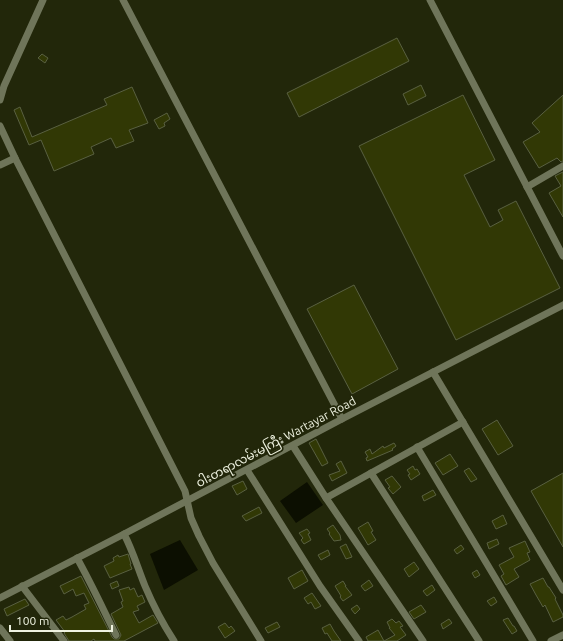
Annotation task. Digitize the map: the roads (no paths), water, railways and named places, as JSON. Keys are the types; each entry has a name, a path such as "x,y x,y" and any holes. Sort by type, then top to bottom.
{"street":[{"path":"0,100 2,86 43,0"},
{"path":"123,0 342,419"},
{"path":"430,0 563,256"},
{"path":"0,126 185,491 191,518 213,563 261,641"},
{"path":"0,165 15,158"},
{"path":"527,187 563,166"},
{"name":"ဝါးတရာလမ်းမကြီး Wartayar Road","path":"0,598 563,305"},
{"path":"433,372 563,590"},
{"path":"326,498 463,422"},
{"path":"292,446 423,641"},
{"path":"417,447 533,641"},
{"path":"247,470 320,586 359,641"},
{"path":"371,473 479,641"},
{"path":"124,534 131,546 146,588 158,614 174,641"},
{"path":"77,558 116,635"},
{"path":"22,586 64,641"},
{"path":"0,628 10,641"},
{"path":"551,641 563,634"}]}
